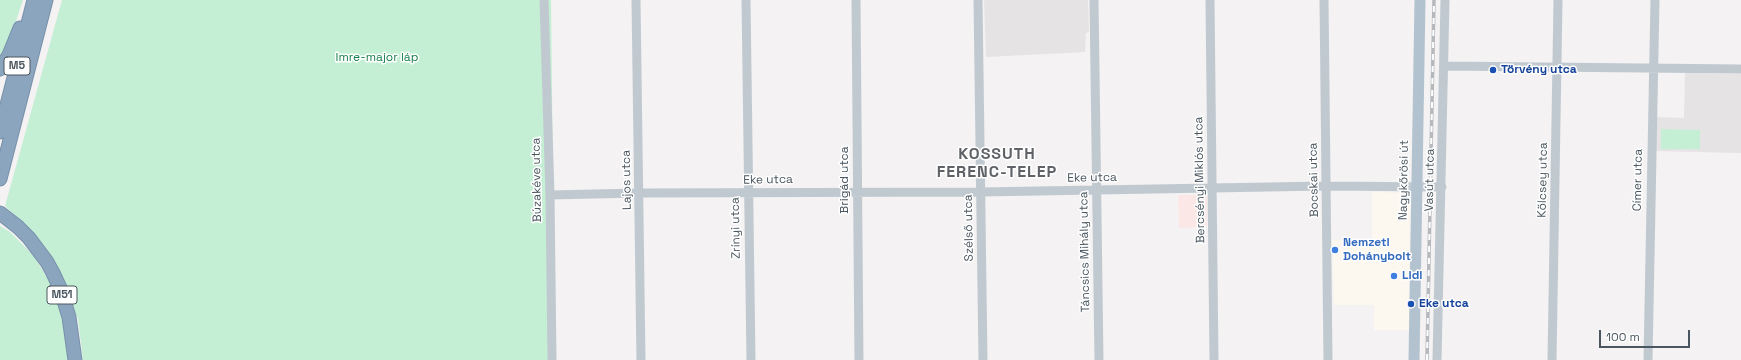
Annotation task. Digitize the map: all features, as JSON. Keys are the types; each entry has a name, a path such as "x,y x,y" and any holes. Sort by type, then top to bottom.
{"highway":[{"path":"0,69 22,24 29,0"},
{"name":"M5","path":"0,132 34,0"},
{"name":"M5","path":"0,179 46,0"},
{"name":"M51","path":"0,213 29,238 47,262 60,288 70,324 75,360"}],"main road":[{"name":"Nagykőrösi út","path":"1414,360 1420,0"}],"street":[{"name":"Búzakéve utca","path":"544,0 550,195 552,360"},
{"name":"Lajos utca","path":"636,0 641,360"},
{"name":"Zrínyi utca","path":"746,0 751,360"},
{"name":"Brigád utca","path":"856,0 859,360"},
{"name":"Szélső utca","path":"978,0 983,360"},
{"name":"Táncsics Mihály utca","path":"1094,0 1099,360"},
{"name":"Bercsényi Miklós utca","path":"1210,0 1214,360"},
{"name":"Bocskai utca","path":"1324,0 1328,360"},
{"name":"Vasút utca","path":"1437,360 1446,0"},
{"name":"Kölcsey utca","path":"1552,360 1558,0"},
{"name":"Címer utca","path":"1648,360 1652,68 1655,0"},
{"path":"1445,66 1741,69"},
{"name":"Eke utca","path":"550,195 639,193 981,192 1326,186 1442,187"}],"shaded area":[{"path":"984,0 1088,0 1089,32 1086,33 1085,52 986,57"},
{"path":"1685,73 1741,74 1741,153 1654,151 1655,117 1684,118"},
{"path":"1372,192 1410,193 1409,330 1374,330 1374,305 1334,305 1332,240 1372,241"},
{"path":"1178,195 1207,195 1207,227 1179,228"}],"green space":[{"path":"0,0 23,0 12,33 0,58"},
{"name":"Imre-major láp","path":"62,0 551,0 555,360 83,360 78,319 56,263 28,228 5,206"},
{"path":"1661,129 1700,130 1700,149 1661,149"},
{"path":"0,226 10,232 33,255 54,289 67,334 68,360 0,360"}],"railway":[{"path":"1427,360 1434,0"}],"place":[{"name":"Törvény utca","path":"1493,70"},
{"name":"Nemzeti Dohánybolt","path":"1335,250"},
{"name":"Lidl","path":"1394,276"},
{"name":"Eke utca","path":"1411,304"}],"district":[{"name":"KOSSUTH FERENC-TELEP","path":"997,164"}]}
